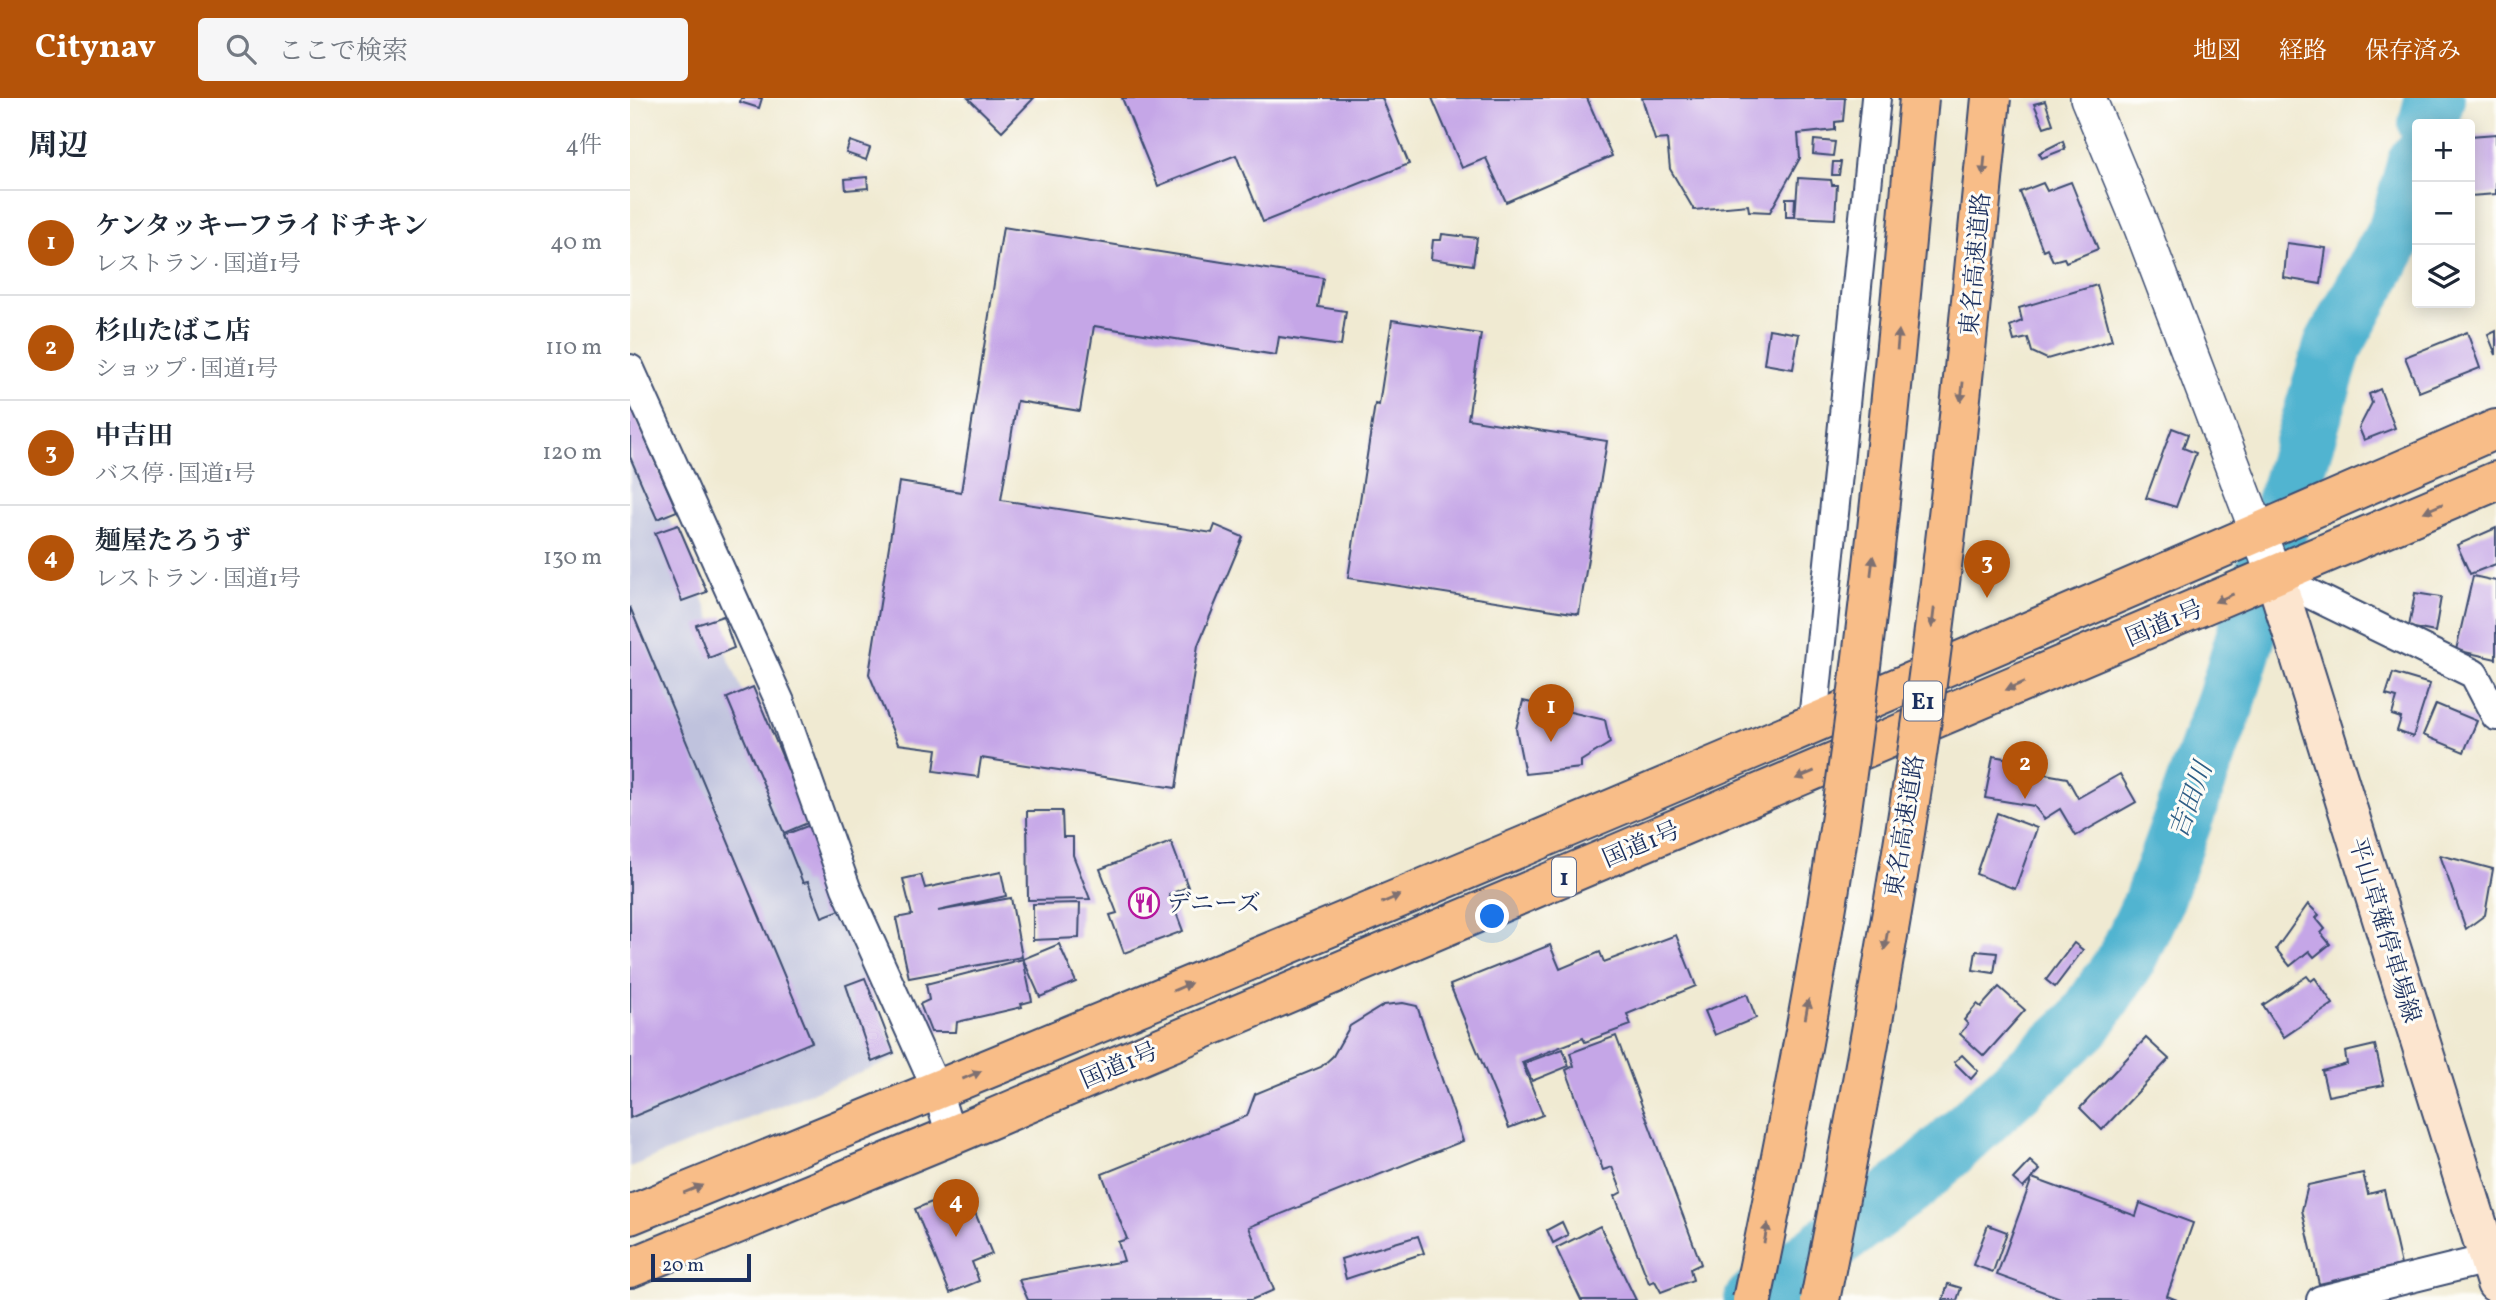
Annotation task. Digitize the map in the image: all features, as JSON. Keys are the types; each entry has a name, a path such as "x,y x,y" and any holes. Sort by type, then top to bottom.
{"highway":[{"path":"1752,1300 1783,1150 1843,803 1894,382 1919,98"},
{"name":"東名高速道路","path":"1820,1300 1848,1159 1910,800 1961,402 1990,98"},
{"name":"国道1号","path":"630,1214 937,1090 2259,532 2496,429"},
{"name":"国道1号","path":"630,1268 951,1136 2275,577 2496,481"}],"main road":[{"name":"平山草薙停車場線","path":"2275,577 2494,1266"}],"street":[{"path":"1813,721 1876,98"},
{"path":"2088,98 2142,228 2275,577 2474,674 2496,716"},
{"path":"630,369 780,702 846,888 937,1090 951,1136"},
{"path":"2321,1300 2494,1266"}],"shaded area":[{"path":"630,428 899,1057 630,1167"}],"building":[{"path":"741,98 762,98 759,108 740,102"},
{"path":"968,98 1034,98 1002,131"},
{"path":"1122,98 1382,98 1409,164 1263,222 1236,155 1158,186"},
{"path":"1432,98 1587,98 1612,156 1506,202 1486,158 1462,168"},
{"path":"1642,98 1845,98 1843,121 1835,122 1835,130 1798,134 1800,158 1770,212 1749,211 1748,205 1694,210 1670,169 1667,139 1655,140"},
{"path":"2045,101 2053,124 2044,127 2034,104"},
{"path":"2496,134 2496,194 2475,196 2475,136"},
{"path":"1814,140 1835,142 1833,156 1813,154"},
{"path":"850,141 870,148 866,160 846,153"},
{"path":"2063,141 2065,149 2042,158 2039,153"},
{"path":"1833,162 1841,162 1839,175 1832,175"},
{"path":"867,177 868,188 846,190 845,179"},
{"path":"1798,178 1831,180 1832,185 1837,185 1835,219 1795,217"},
{"path":"2071,182 2098,249 2066,262 2064,258 2053,261 2047,248 2043,250 2020,192 2043,183 2047,191"},
{"path":"1786,198 1795,198 1794,217 1786,217"},
{"path":"1003,227 1323,278 1318,307 1346,311 1341,346 1279,337 1276,355 1094,326 1080,411 1017,401 1001,500 1212,533 1215,525 1243,537 1198,645 1176,788 981,758 978,777 934,771 937,749 898,744 869,674 899,482 961,492"},
{"path":"1442,234 1477,238 1473,265 1431,259 1433,240 1441,240"},
{"path":"2287,243 2326,248 2321,284 2284,278"},
{"path":"2097,285 2112,340 2047,359 2032,352 2028,338 2014,341 2010,326 2022,321 2019,308"},
{"path":"1392,320 1481,334 1468,419 1607,441 1579,614 1348,578 1375,404 1379,405"},
{"path":"1769,329 1799,334 1793,369 1764,364"},
{"path":"2496,331 2496,355 2488,335"},
{"path":"2467,332 2480,368 2419,392 2405,357"},
{"path":"2380,389 2395,428 2364,440 2359,428 2372,403 2369,394"},
{"path":"630,404 677,511 657,519 630,457"},
{"path":"2172,428 2188,434 2183,448 2196,453 2176,507 2146,498"},
{"path":"678,525 707,592 682,601 655,533"},
{"path":"2496,528 2496,564 2470,574 2457,545"},
{"path":"2473,576 2496,581 2496,659 2456,650"},
{"path":"2415,593 2441,597 2435,632 2409,627"},
{"path":"630,607 812,1042 630,1118"},
{"path":"723,616 734,648 709,658 696,625"},
{"path":"2393,673 2430,684 2413,737 2397,731 2401,718 2392,715 2397,698 2386,695"},
{"path":"753,687 810,822 784,833 727,698"},
{"path":"1523,701 1605,720 1610,743 1581,761 1581,768 1525,774 1516,729"},
{"path":"2436,704 2477,721 2464,752 2423,735"},
{"path":"1993,756 2009,759 2017,769 2067,778 2078,798 2120,774 2136,802 2076,836 2060,809 2044,819 2034,806 1985,798"},
{"path":"1027,811 1062,811 1063,837 1073,837 1073,855 1090,899 1028,900"},
{"path":"1997,813 2037,828 2015,889 1976,874"},
{"path":"810,825 843,909 822,917 808,882 803,883 784,835"},
{"path":"1171,842 1188,887 1169,894 1183,931 1124,953 1110,915 1117,913 1100,869"},
{"path":"2440,855 2493,869 2485,915 2466,929"},
{"path":"1001,872 1006,896 938,911 1011,898 1022,957 909,978 896,918 912,915 903,879 921,875 925,888"},
{"path":"1080,903 1079,938 1033,940 1033,904"},
{"path":"2308,904 2319,915 2316,918 2325,929 2321,933 2330,944 2314,957 2309,951 2290,966 2276,949"},
{"path":"1676,935 1696,986 1627,1014 1631,1025 1585,1042 1583,1038 1522,1062 1543,1115 1509,1128 1450,985 1550,945 1560,969 1600,952 1604,962"},
{"path":"2074,943 2083,950 2055,987 2046,980"},
{"path":"1059,944 1076,982 1040,997 1023,959"},
{"path":"1976,951 1997,953 1994,973 1973,970"},
{"path":"1023,959 1032,1001 1021,1004 1022,1007 957,1022 956,1032 931,1032 920,1004 929,1000 926,984"},
{"path":"2307,976 2311,981 2315,978 2333,1004 2284,1037 2263,1005"},
{"path":"865,978 894,1053 872,1062 846,985"},
{"path":"1999,987 2025,1010 1984,1056 1960,1034 1968,1024 1964,1020 1977,1004 1981,1007"},
{"path":"1747,994 1756,1018 1715,1035 1705,1011"},
{"path":"1403,1003 1417,1006 1463,1141 1249,1227 1274,1290 1251,1300 1028,1300 1019,1280 1124,1261 1118,1242 1127,1239 1102,1174 1247,1116 1255,1094 1321,1067 1333,1056 1350,1026 1384,1005"},
{"path":"1616,1036 1701,1264 1690,1269 1693,1280 1661,1292 1655,1281 1649,1283 1615,1196 1622,1192 1612,1167 1603,1170 1566,1070 1574,1066 1570,1053"},
{"path":"2146,1038 2169,1059 2102,1130 2080,1108"},
{"path":"2375,1045 2384,1085 2328,1096 2322,1071 2347,1064 2345,1052"},
{"path":"1563,1049 1569,1066 1532,1081 1524,1063"},
{"path":"1962,1055 1978,1071 1971,1079 1954,1062"},
{"path":"2030,1161 2040,1170 2023,1188 2013,1179"},
{"path":"2363,1173 2368,1194 2384,1190 2401,1265 2319,1284 2302,1210 2308,1185"},
{"path":"2032,1178 2136,1216 2140,1203 2193,1223 2167,1296 2177,1300 2066,1300 1997,1275"},
{"path":"965,1188 992,1254 972,1262 979,1281 950,1293 915,1209"},
{"path":"1562,1222 1568,1235 1553,1243 1547,1230"},
{"path":"1988,1225 2007,1232 1993,1272 1973,1265"},
{"path":"1600,1226 1636,1300 1581,1300 1556,1248"},
{"path":"1418,1236 1424,1253 1346,1279 1341,1259"},
{"path":"1948,1284 1961,1288 1957,1300 1943,1300"}],"waterway":[{"name":"吉田川","path":"2429,119 2435,98"},
{"name":"吉田川","path":"1754,1300 1912,1183 2084,1023 2127,958 2152,904 2227,698 2334,344 2398,229 2412,180"}],"place":[{"name":"中吉田","path":"1987,598"},
{"name":"ケンタッキーフライドチキン","path":"1551,742"},
{"name":"杉山たばこ店","path":"2025,799"},
{"name":"デニーズ","path":"1144,903"},
{"name":"麺屋たろうず","path":"956,1237"}]}
